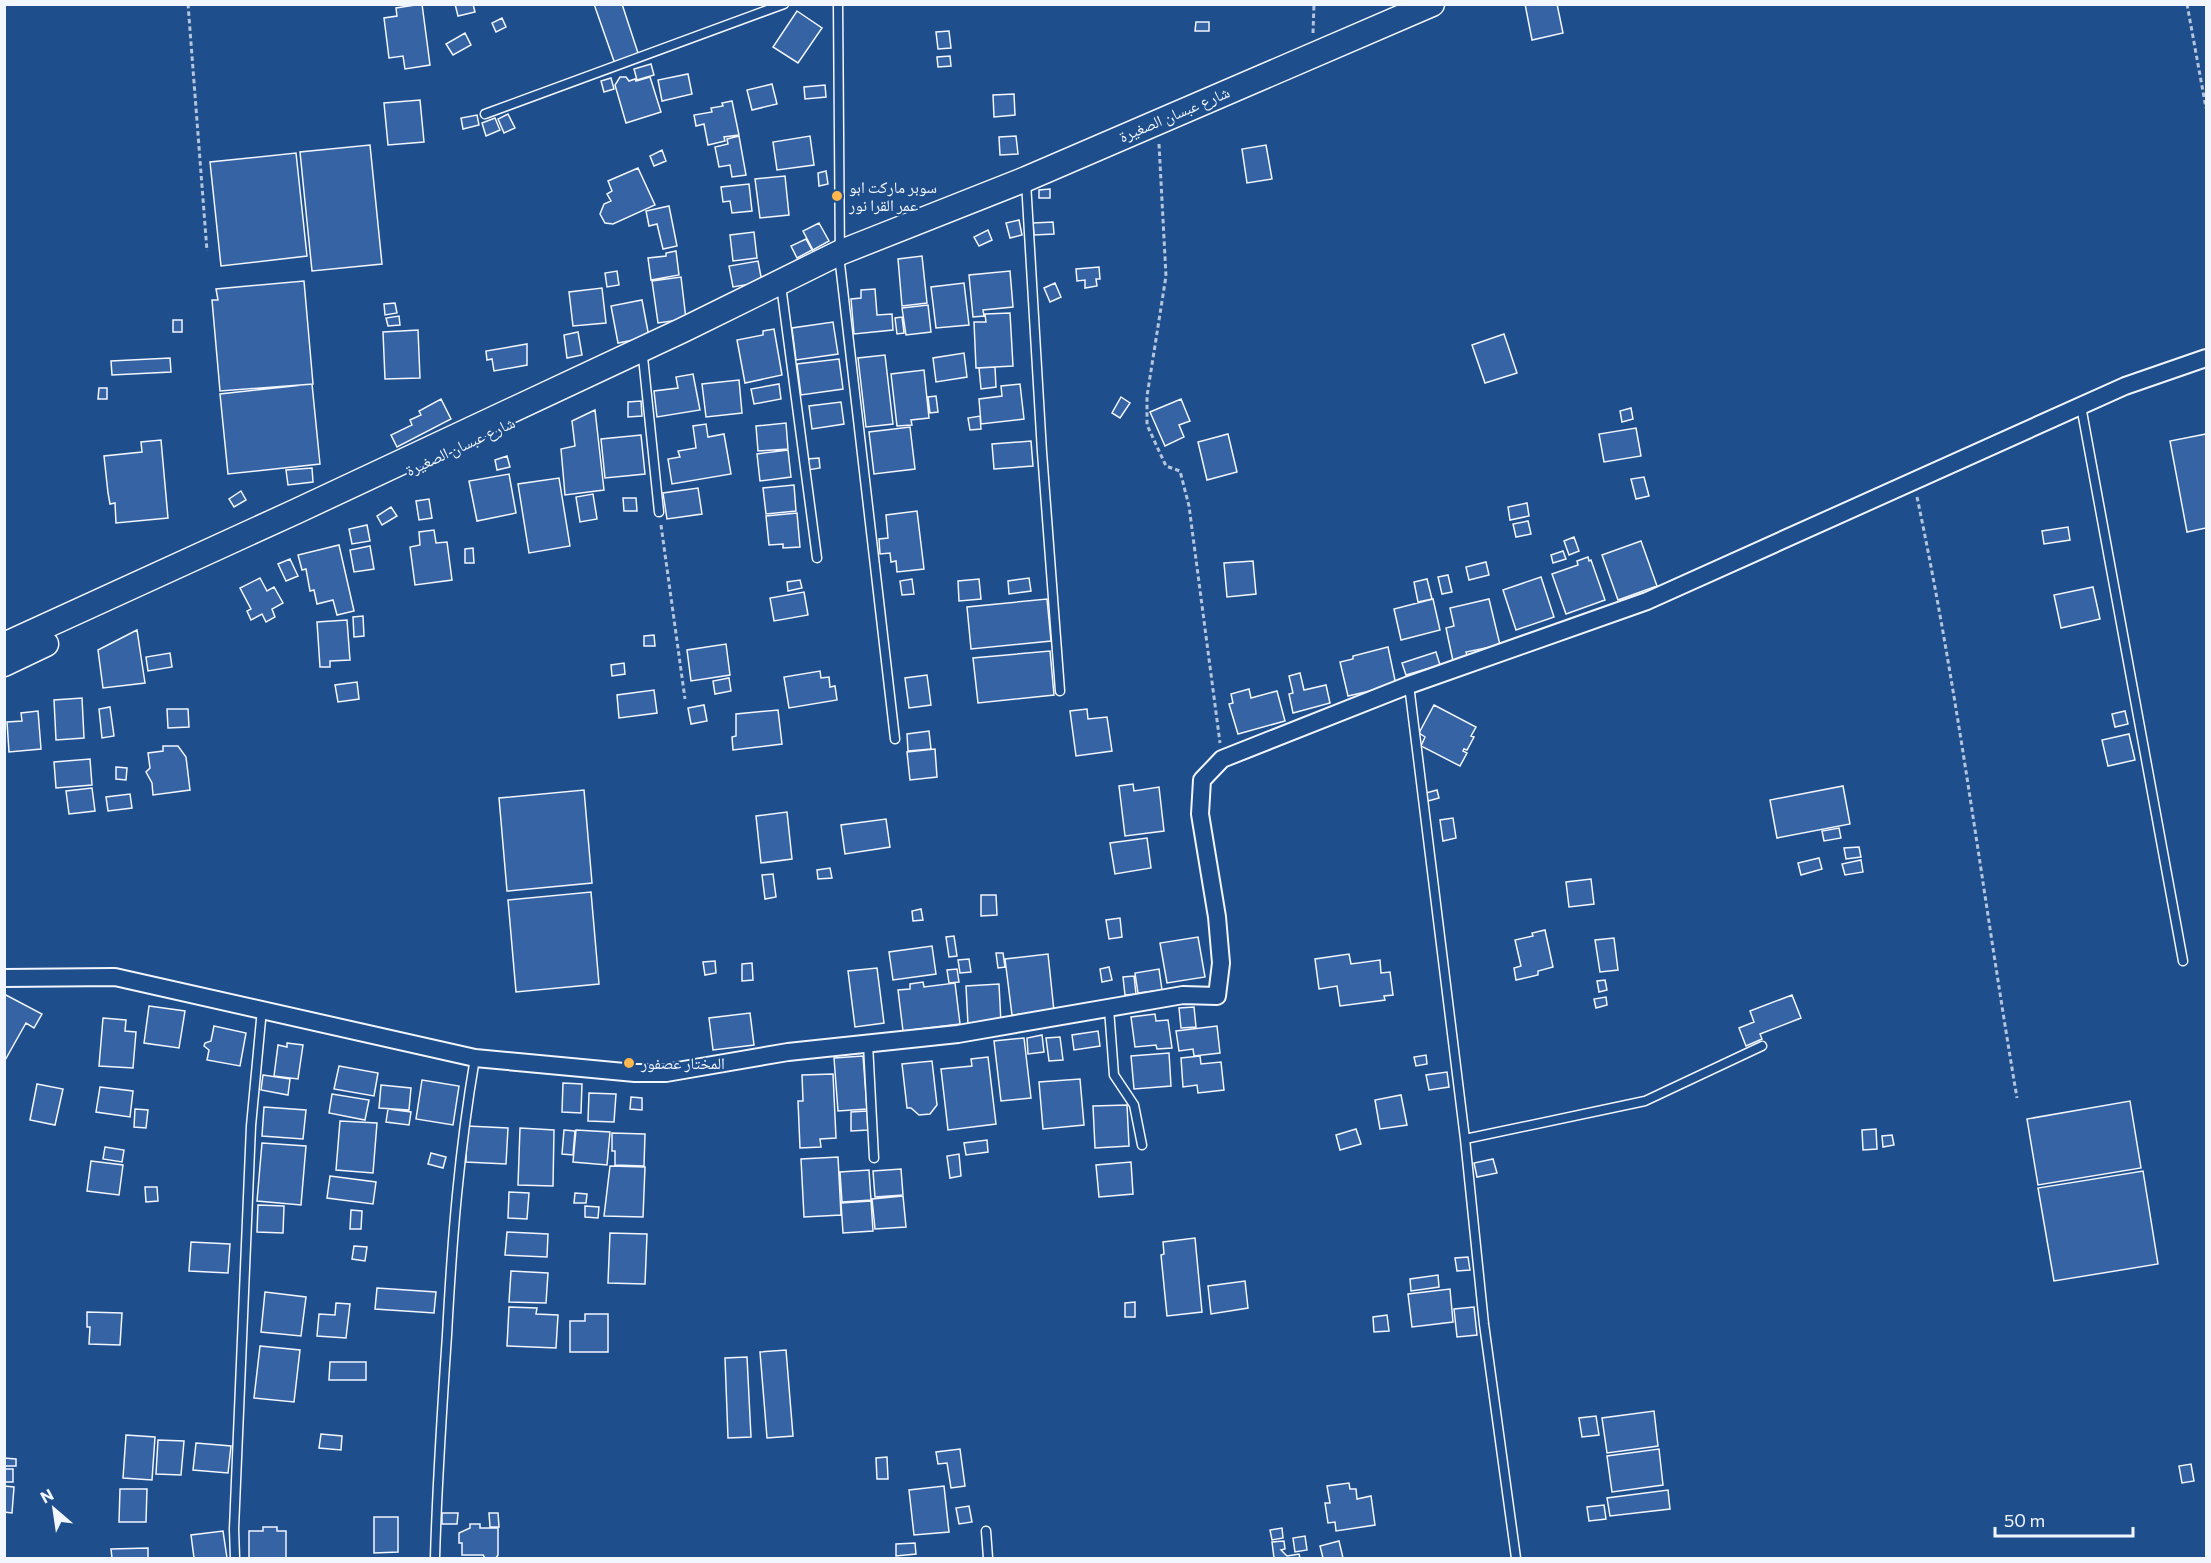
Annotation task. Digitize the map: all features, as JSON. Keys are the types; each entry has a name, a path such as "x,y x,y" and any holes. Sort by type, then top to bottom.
{"street":[{"name":"شارع عبسان الصغيرة","path":"4,645 915,224 1026,179 1432,4"},
{"name":"شارع عبسان الصغيرة","path":"4,664 377,484 531,413 643,357 782,293 839,259"},
{"path":"4,978 115,977 475,1058 635,1073 666,1073 789,1052 958,1034 1183,995 1217,996 1221,963 1218,928 1200,814 1202,780 1222,759 1409,685 1647,602 2125,386 2206,358"}],"lane":[{"path":"485,114 784,4"},
{"path":"838,4 839,259 895,739"},
{"path":"1026,179 1042,452 1060,691"},
{"path":"782,293 818,558"},
{"path":"643,357 659,512"},
{"path":"2081,406 2183,962"},
{"path":"1409,685 1465,1139 1484,1324 1516,1558"},
{"path":"234,1558 251,1126 262,1009"},
{"path":"1109,1009 1114,1075 1134,1105 1142,1145"},
{"path":"868,1044 874,1158"},
{"path":"1465,1139 1645,1101 1762,1046"},
{"path":"435,1558 453,1220 464,1120 475,1058"},
{"path":"986,1531 988,1558"}],"path":[{"path":"189,4 207,251"},
{"path":"1313,54 1314,4"},
{"path":"2187,4 2206,108"},
{"path":"1158,121 1166,276 1147,396 1147,425 1166,466 1180,471 1190,506 1222,759"},
{"path":"1913,481 1939,599 2017,1098"},
{"path":"659,512 685,699"}],"building":[{"path":"422,4 430,65 405,69 403,56 389,58 384,18 397,16 396,8"},
{"path":"455,4 473,4 475,12 458,16"},
{"path":"594,4 622,4 639,56 615,64"},
{"path":"1525,4 1557,4 1563,33 1532,40"},
{"path":"797,11 822,28 798,63 773,47"},
{"path":"502,18 506,27 496,32 492,23"},
{"path":"1196,22 1209,22 1209,31 1195,31"},
{"path":"949,31 951,48 938,49 936,32"},
{"path":"465,33 471,45 453,55 446,44"},
{"path":"950,56 951,66 938,67 937,57"},
{"path":"651,64 654,75 637,80 634,69"},
{"path":"688,74 692,94 662,101 658,80"},
{"path":"620,77 636,81 650,77 661,112 626,123 615,85"},
{"path":"611,78 614,89 604,92 601,81"},
{"path":"772,84 777,104 752,110 747,90"},
{"path":"825,85 826,97 805,99 804,87"},
{"path":"1014,94 1015,115 994,117 993,95"},
{"path":"420,100 424,142 388,145 384,103"},
{"path":"732,101 739,135 724,137 725,141 708,145 704,124 696,126 694,115 712,112 711,108 723,106 722,103"},
{"path":"508,114 515,128 504,133 498,119"},
{"path":"477,115 479,125 463,129 461,118"},
{"path":"495,118 500,130 486,136 482,123"},
{"path":"739,136 746,175 732,177 730,165 719,167 715,147 728,144 727,139"},
{"path":"810,136 814,165 777,170 773,142"},
{"path":"1016,136 1018,154 1000,155 999,137"},
{"path":"370,145 382,264 312,271 300,152"},
{"path":"1266,145 1272,179 1247,183 1242,149"},
{"path":"662,150 666,161 654,166 650,156"},
{"path":"296,153 307,256 221,266 210,162"},
{"path":"638,168 655,205 613,224 605,223 600,214 604,204 611,201 607,194 612,191 608,181"},
{"path":"826,171 828,184 819,186 818,173"},
{"path":"785,176 789,215 760,218 755,179"},
{"path":"749,184 752,211 732,213 730,201 723,202 721,187"},
{"path":"1050,189 1050,198 1039,198 1039,190"},
{"path":"669,206 677,246 663,249 657,224 649,226 646,211"},
{"path":"1019,220 1022,235 1010,238 1006,223"},
{"path":"1053,222 1054,234 1034,235 1033,223"},
{"path":"819,223 829,241 813,250 803,231"},
{"path":"988,230 992,240 979,246 974,237"},
{"path":"754,232 757,258 733,261 730,235"},
{"path":"806,239 812,250 797,258 791,246"},
{"path":"676,251 679,275 651,280 648,258 666,256 666,253"},
{"path":"922,256 927,303 902,306 898,259"},
{"path":"758,261 762,282 733,287 729,266"},
{"path":"1099,267 1100,279 1096,279 1097,286 1085,288 1085,280 1077,281 1076,269"},
{"path":"617,271 619,285 607,287 605,273"},
{"path":"1010,271 1013,307 983,310 984,316 973,317 969,275"},
{"path":"681,277 686,319 658,323 652,281"},
{"path":"304,281 313,384 220,391 212,300 218,300 216,289"},
{"path":"964,283 969,325 936,328 931,287"},
{"path":"1055,283 1061,297 1050,302 1044,288"},
{"path":"602,288 606,323 573,326 569,292"},
{"path":"875,289 877,315 892,314 893,330 854,334 851,299 861,298 861,290"},
{"path":"642,300 649,337 618,343 611,306"},
{"path":"395,303 397,313 385,315 384,304"},
{"path":"928,305 931,332 906,335 902,308"},
{"path":"1010,313 1013,366 976,368 974,322 986,322 985,314"},
{"path":"399,316 400,325 388,326 386,318"},
{"path":"902,317 904,333 897,334 895,318"},
{"path":"173,320 182,320 182,332 173,332"},
{"path":"833,322 838,354 796,360 792,328"},
{"path":"774,329 782,375 745,383 737,340 763,335 763,331"},
{"path":"418,330 420,378 385,379 383,332"},
{"path":"578,332 582,355 567,358 564,335"},
{"path":"1504,334 1517,373 1485,383 1472,345"},
{"path":"527,344 527,365 494,371 492,359 487,360 486,351"},
{"path":"964,353 967,377 936,382 933,358"},
{"path":"885,355 893,424 866,427 858,358"},
{"path":"170,358 171,372 112,375 111,361"},
{"path":"839,359 843,389 801,395 797,364"},
{"path":"995,367 996,387 981,389 979,368"},
{"path":"924,370 929,418 911,420 912,425 897,426 891,374"},
{"path":"693,374 700,410 657,417 654,391 678,388 676,377"},
{"path":"739,380 742,413 706,417 702,384"},
{"path":"312,384 320,464 228,474 220,394"},
{"path":"779,384 781,399 754,404 751,389"},
{"path":"1020,384 1024,419 981,424 979,399 1002,396 1001,386"},
{"path":"99,388 107,388 107,399 98,399"},
{"path":"936,396 938,412 930,413 928,397"},
{"path":"1121,397 1130,403 1120,418 1112,413"},
{"path":"441,399 451,419 397,447 391,435 412,425 410,420 421,415 419,411"},
{"path":"1181,399 1190,421 1179,425 1184,437 1165,446 1150,412"},
{"path":"641,401 642,416 628,417 628,402"},
{"path":"841,402 844,424 812,429 809,406"},
{"path":"1631,408 1633,419 1622,422 1620,411"},
{"path":"595,410 604,490 565,495 561,449 575,446 572,421"},
{"path":"980,416 981,429 970,430 968,418"},
{"path":"786,423 788,449 758,451 756,426"},
{"path":"706,424 708,437 724,434 731,474 672,484 668,459 680,457 678,451 696,448 693,426"},
{"path":"910,427 915,469 874,474 869,432"},
{"path":"1636,428 1641,456 1604,462 1599,434"},
{"path":"1228,434 1237,472 1207,480 1198,442"},
{"path":"2206,434 2206,528 2187,532 2170,441"},
{"path":"641,435 645,474 605,478 601,439"},
{"path":"161,440 168,518 116,523 115,503 110,504 108,493 104,456 142,452 141,442"},
{"path":"1031,441 1033,466 994,469 992,444"},
{"path":"788,450 791,477 760,481 757,454"},
{"path":"507,456 510,467 497,470 495,460"},
{"path":"819,458 820,468 808,470 807,459"},
{"path":"312,468 313,482 288,485 286,470"},
{"path":"509,474 516,513 477,521 469,481"},
{"path":"1644,477 1649,496 1636,499 1631,479"},
{"path":"559,478 570,546 529,553 518,484"},
{"path":"794,485 796,511 766,514 763,488"},
{"path":"698,488 702,514 667,519 663,493"},
{"path":"241,491 246,500 234,507 229,499"},
{"path":"593,494 597,519 580,522 576,497"},
{"path":"623,498 636,498 637,511 624,511"},
{"path":"429,499 432,518 419,520 416,501"},
{"path":"1527,503 1529,516 1510,520 1508,507"},
{"path":"391,507 397,516 382,525 377,516"},
{"path":"917,511 924,569 897,572 896,561 891,562 890,553 880,554 879,539 888,538 886,515"},
{"path":"797,513 800,547 783,548 783,544 769,545 766,516"},
{"path":"1528,521 1531,534 1516,537 1513,524"},
{"path":"367,525 370,541 352,544 349,529"},
{"path":"2068,527 2070,540 2044,544 2042,531"},
{"path":"434,530 436,543 447,542 452,580 415,585 410,547 420,545 419,532"},
{"path":"1574,537 1579,551 1569,555 1564,541"},
{"path":"1641,541 1657,586 1618,600 1602,555"},
{"path":"339,545 354,611 337,615 333,600 317,604 314,590 310,591 306,569 302,570 298,555"},
{"path":"370,546 374,569 354,572 350,550"},
{"path":"473,548 474,563 465,563 465,549"},
{"path":"1563,551 1566,559 1553,563 1551,555"},
{"path":"1588,557 1605,600 1566,614 1552,574 1578,565 1577,561"},
{"path":"290,559 298,576 286,581 278,564"},
{"path":"1253,561 1256,594 1227,597 1224,563"},
{"path":"1486,562 1489,575 1469,580 1466,567"},
{"path":"1448,575 1452,592 1442,594 1438,577"},
{"path":"1541,577 1554,617 1516,630 1503,590"},
{"path":"260,578 267,591 274,587 283,603 272,609 275,617 266,622 262,614 251,620 247,611 251,609 240,588"},
{"path":"1029,578 1031,591 1009,594 1008,581"},
{"path":"912,579 914,594 902,595 900,581"},
{"path":"979,579 981,599 959,601 958,581"},
{"path":"1427,579 1432,599 1418,602 1414,582"},
{"path":"800,580 802,588 788,591 787,582"},
{"path":"2093,587 2100,619 2061,628 2054,595"},
{"path":"804,592 808,615 774,621 770,598"},
{"path":"1047,599 1051,641 971,649 967,607"},
{"path":"1433,599 1440,630 1401,640 1394,609"},
{"path":"1489,599 1500,645 1466,652 1468,658 1453,661 1446,628 1454,626 1450,608"},
{"path":"363,616 364,636 354,637 353,617"},
{"path":"347,620 350,660 330,661 330,667 320,667 317,622"},
{"path":"137,630 145,683 103,688 98,650"},
{"path":"654,635 655,646 644,646 644,636"},
{"path":"726,644 730,675 691,681 687,650"},
{"path":"1388,647 1396,685 1348,696 1340,662 1353,659 1353,656"},
{"path":"1050,651 1054,695 978,703 973,658"},
{"path":"1436,652 1440,665 1406,675 1402,663"},
{"path":"170,653 172,667 148,671 146,657"},
{"path":"624,663 625,674 612,676 611,665"},
{"path":"820,671 821,678 829,677 830,687 835,686 837,700 789,708 784,677"},
{"path":"1300,673 1304,690 1326,685 1330,703 1293,713 1289,694 1293,693 1289,676"},
{"path":"927,675 931,705 909,708 905,678"},
{"path":"729,678 731,691 715,694 713,681"},
{"path":"357,682 359,699 338,702 335,685"},
{"path":"1249,689 1251,698 1277,691 1285,721 1238,734 1229,704 1233,703 1231,694"},
{"path":"654,690 657,713 619,718 617,695"},
{"path":"82,698 84,738 56,740 54,700"},
{"path":"704,705 707,721 691,724 688,708"},
{"path":"1434,705 1476,727 1467,750 1463,751 1467,753 1460,766 1421,746 1425,737 1419,733"},
{"path":"110,707 114,736 102,738 99,709"},
{"path":"167,709 188,709 189,727 168,728"},
{"path":"1087,709 1088,719 1107,717 1112,751 1076,756 1070,711"},
{"path":"778,710 782,744 733,750 732,737 736,736 736,714"},
{"path":"38,711 41,749 9,752 7,722 22,721 21,713"},
{"path":"2125,711 2128,724 2115,727 2112,714"},
{"path":"929,731 931,749 908,751 907,734"},
{"path":"2129,734 2135,760 2108,766 2102,740"},
{"path":"163,746 178,746 186,757 190,790 153,795 152,783 146,772 150,768 148,753 163,751"},
{"path":"935,749 937,777 910,780 907,752"},
{"path":"90,759 92,785 56,788 54,762"},
{"path":"116,767 127,768 126,780 116,779"},
{"path":"1133,784 1134,791 1159,787 1164,831 1125,836 1119,786"},
{"path":"1843,786 1850,824 1777,838 1770,800"},
{"path":"92,788 95,811 69,814 66,791"},
{"path":"584,790 592,883 507,891 499,798"},
{"path":"1437,790 1439,798 1428,801 1426,793"},
{"path":"130,794 132,808 108,811 106,797"},
{"path":"787,812 792,859 761,863 756,816"},
{"path":"1453,818 1456,838 1443,841 1440,820"},
{"path":"886,819 890,847 845,854 841,825"},
{"path":"1839,828 1841,838 1824,841 1822,831"},
{"path":"1147,838 1151,868 1115,874 1110,843"},
{"path":"1859,847 1861,857 1846,859 1844,848"},
{"path":"1819,858 1822,869 1801,875 1798,863"},
{"path":"1861,860 1863,872 1845,875 1842,864"},
{"path":"830,868 832,878 818,879 817,870"},
{"path":"773,874 776,897 765,899 762,875"},
{"path":"1591,879 1594,904 1569,907 1566,882"},
{"path":"591,892 599,984 516,992 508,900"},
{"path":"981,895 996,895 997,915 981,916"},
{"path":"921,909 923,920 913,921 912,911"},
{"path":"1120,918 1122,937 1109,939 1106,920"},
{"path":"1545,930 1553,967 1538,971 1538,975 1516,980 1514,968 1521,966 1515,940 1533,936 1532,933"},
{"path":"954,936 957,956 949,957 946,937"},
{"path":"1198,937 1205,977 1167,983 1160,943"},
{"path":"1614,938 1618,970 1600,972 1595,940"},
{"path":"932,946 936,974 893,980 889,952"},
{"path":"996,953 1003,953 1005,967 998,968"},
{"path":"1048,954 1054,1011 1012,1015 1005,959"},
{"path":"1349,954 1351,964 1380,960 1381,973 1390,972 1393,995 1384,996 1385,1000 1340,1006 1337,986 1319,989 1315,959"},
{"path":"969,959 971,972 960,973 958,960"},
{"path":"715,961 716,973 705,975 703,962"},
{"path":"752,963 753,980 742,981 742,964"},
{"path":"1109,967 1112,980 1102,982 1100,969"},
{"path":"877,968 884,1023 855,1027 848,971"},
{"path":"957,969 959,982 949,983 947,970"},
{"path":"1159,969 1162,990 1138,993 1135,973"},
{"path":"1134,976 1136,994 1125,995 1123,977"},
{"path":"1605,980 1607,990 1599,992 1597,981"},
{"path":"923,982 924,987 955,983 960,1024 903,1031 898,990 910,989 910,984"},
{"path":"999,984 1001,1023 968,1025 966,986"},
{"path":"4,994 42,1014 34,1028 26,1023 4,1062"},
{"path":"1792,995 1801,1018 1760,1034 1762,1039 1746,1046 1739,1028 1754,1022 1750,1011"},
{"path":"1606,997 1607,1005 1596,1008 1594,999"},
{"path":"149,1006 185,1011 179,1048 144,1043"},
{"path":"1194,1007 1196,1027 1181,1028 1179,1008"},
{"path":"750,1013 754,1045 713,1050 709,1018"},
{"path":"1155,1014 1156,1021 1168,1020 1172,1048 1157,1049 1156,1045 1135,1047 1131,1017"},
{"path":"103,1018 126,1020 125,1031 136,1032 133,1068 99,1066"},
{"path":"214,1026 246,1033 240,1066 207,1060 209,1050 204,1046 205,1043 211,1041"},
{"path":"1217,1026 1220,1053 1194,1056 1193,1049 1179,1051 1176,1031"},
{"path":"1098,1031 1100,1046 1074,1050 1072,1035"},
{"path":"1042,1035 1044,1052 1028,1054 1027,1038"},
{"path":"1060,1037 1063,1060 1049,1061 1046,1038"},
{"path":"1024,1038 1031,1098 1001,1101 994,1041"},
{"path":"287,1043 303,1045 298,1079 274,1076 278,1045 287,1047"},
{"path":"1169,1053 1171,1086 1134,1089 1131,1056"},
{"path":"1426,1055 1427,1064 1416,1066 1414,1057"},
{"path":"863,1056 867,1109 838,1111 834,1058"},
{"path":"1200,1056 1201,1064 1221,1062 1224,1090 1198,1093 1197,1085 1183,1087 1181,1058"},
{"path":"988,1057 996,1124 948,1130 941,1069 972,1066 971,1059"},
{"path":"932,1061 937,1105 930,1114 919,1115 911,1108 907,1108 902,1064"},
{"path":"339,1066 378,1073 374,1096 334,1089"},
{"path":"1447,1072 1449,1087 1429,1090 1426,1075"},
{"path":"833,1074 836,1138 820,1139 821,1147 800,1148 798,1101 803,1101 802,1075"},
{"path":"263,1075 290,1079 288,1095 261,1090"},
{"path":"1080,1079 1084,1125 1043,1129 1039,1082"},
{"path":"422,1080 459,1086 453,1125 416,1119"},
{"path":"563,1083 582,1084 581,1113 562,1112"},
{"path":"37,1084 63,1089 55,1125 30,1120"},
{"path":"381,1085 411,1088 409,1110 379,1108"},
{"path":"100,1087 133,1091 130,1117 96,1112"},
{"path":"589,1093 616,1094 614,1122 588,1121"},
{"path":"332,1094 369,1100 365,1120 329,1113"},
{"path":"1401,1095 1407,1125 1380,1129 1375,1100"},
{"path":"631,1097 642,1098 642,1110 630,1109"},
{"path":"2130,1101 2141,1168 2038,1185 2027,1119"},
{"path":"1127,1105 1129,1146 1095,1148 1093,1106"},
{"path":"264,1107 306,1110 303,1139 262,1136"},
{"path":"135,1109 148,1110 146,1128 134,1127"},
{"path":"388,1109 411,1112 409,1125 386,1122"},
{"path":"867,1111 868,1130 851,1131 851,1112"},
{"path":"340,1121 377,1123 373,1173 336,1170"},
{"path":"467,1126 508,1128 506,1164 466,1162"},
{"path":"520,1128 554,1130 553,1186 518,1185"},
{"path":"1356,1129 1361,1144 1340,1150 1336,1135"},
{"path":"1876,1129 1877,1149 1863,1150 1862,1130"},
{"path":"564,1130 575,1131 573,1155 562,1154"},
{"path":"576,1130 610,1132 607,1165 573,1162"},
{"path":"612,1133 645,1134 644,1166 615,1165"},
{"path":"1892,1135 1894,1145 1883,1147 1882,1136"},
{"path":"987,1140 988,1152 966,1155 964,1143"},
{"path":"262,1143 306,1146 301,1205 257,1201"},
{"path":"105,1147 124,1150 122,1162 103,1159"},
{"path":"431,1153 446,1157 443,1168 428,1164"},
{"path":"959,1154 961,1176 950,1178 947,1156"},
{"path":"838,1157 841,1215 804,1217 801,1159"},
{"path":"1493,1159 1497,1173 1477,1177 1474,1163"},
{"path":"91,1161 123,1165 119,1195 87,1191"},
{"path":"1131,1162 1133,1194 1099,1197 1096,1165"},
{"path":"610,1166 645,1167 643,1217 604,1216"},
{"path":"901,1169 903,1195 875,1197 873,1171"},
{"path":"869,1170 871,1200 842,1202 840,1172"},
{"path":"2143,1171 2158,1264 2054,1281 2038,1188"},
{"path":"330,1176 376,1182 373,1204 327,1198"},
{"path":"145,1187 157,1187 158,1201 146,1202"},
{"path":"509,1192 529,1193 527,1219 508,1218"},
{"path":"575,1193 587,1194 586,1203 574,1203"},
{"path":"903,1196 906,1227 875,1229 872,1199"},
{"path":"871,1201 873,1231 843,1233 841,1203"},
{"path":"258,1205 284,1206 283,1233 257,1232"},
{"path":"585,1206 599,1207 598,1218 585,1217"},
{"path":"351,1210 362,1211 361,1229 350,1229"},
{"path":"507,1232 548,1234 547,1257 505,1255"},
{"path":"610,1233 647,1234 645,1284 608,1283"},
{"path":"1195,1238 1202,1312 1167,1316 1161,1255 1164,1254 1163,1242"},
{"path":"191,1242 230,1244 228,1273 189,1271"},
{"path":"354,1246 367,1247 365,1261 352,1259"},
{"path":"1468,1257 1470,1270 1457,1271 1455,1258"},
{"path":"511,1271 548,1273 546,1303 509,1302"},
{"path":"1438,1275 1439,1287 1411,1291 1410,1279"},
{"path":"1245,1281 1248,1308 1211,1314 1208,1286"},
{"path":"377,1288 436,1292 434,1313 375,1309"},
{"path":"1450,1289 1453,1322 1412,1327 1408,1294"},
{"path":"265,1292 306,1297 301,1336 261,1332"},
{"path":"1135,1302 1135,1317 1125,1317 1125,1303"},
{"path":"336,1303 350,1304 346,1338 317,1336 319,1314 335,1315"},
{"path":"509,1307 537,1308 536,1314 558,1315 556,1348 507,1346"},
{"path":"1474,1307 1477,1335 1457,1337 1454,1309"},
{"path":"87,1312 122,1313 120,1345 89,1344 90,1327 87,1327"},
{"path":"585,1314 608,1314 608,1352 570,1352 570,1321 585,1321"},
{"path":"1387,1315 1389,1331 1374,1332 1373,1317"},
{"path":"260,1346 300,1350 294,1402 254,1398"},
{"path":"786,1350 793,1436 767,1438 760,1352"},
{"path":"747,1357 751,1437 728,1438 725,1358"},
{"path":"330,1362 366,1362 366,1380 329,1380"},
{"path":"1654,1411 1658,1446 1607,1453 1602,1418"},
{"path":"1596,1416 1599,1435 1582,1437 1579,1418"},
{"path":"321,1434 342,1436 341,1450 319,1448"},
{"path":"126,1435 155,1437 152,1480 123,1478"},
{"path":"158,1440 184,1441 181,1475 156,1474"},
{"path":"196,1443 231,1446 228,1473 193,1470"},
{"path":"960,1449 965,1486 951,1488 947,1463 938,1464 936,1452"},
{"path":"1659,1449 1663,1485 1612,1492 1607,1456"},
{"path":"887,1457 888,1479 877,1479 876,1458"},
{"path":"4,1458 16,1459 16,1466 4,1466"},
{"path":"2191,1464 2194,1481 2182,1483 2179,1466"},
{"path":"4,1469 13,1469 13,1482 4,1482"},
{"path":"1349,1483 1350,1489 1356,1489 1357,1499 1371,1496 1375,1525 1336,1531 1335,1522 1328,1523 1325,1503 1330,1503 1327,1486"},
{"path":"4,1486 14,1487 12,1513 4,1512"},
{"path":"944,1486 949,1532 914,1535 909,1490"},
{"path":"120,1489 147,1489 146,1522 119,1522"},
{"path":"1668,1490 1670,1509 1610,1516 1607,1498"},
{"path":"1604,1505 1606,1519 1589,1521 1587,1507"},
{"path":"969,1506 972,1522 959,1524 956,1508"},
{"path":"442,1513 458,1513 457,1524 442,1524"},
{"path":"489,1513 498,1513 499,1527 490,1527"},
{"path":"374,1517 398,1517 398,1552 374,1553"},
{"path":"470,1524 480,1524 480,1528 498,1528 496,1558 485,1558 483,1555 462,1555 459,1533 470,1528"},
{"path":"263,1527 277,1527 277,1531 286,1531 286,1558 249,1558 249,1531 263,1531"},
{"path":"1282,1528 1283,1538 1272,1540 1270,1530"},
{"path":"223,1531 227,1558 194,1558 191,1535"},
{"path":"1305,1536 1307,1550 1295,1552 1293,1538"},
{"path":"1284,1541 1285,1549 1281,1550 1287,1556 1299,1554 1300,1558 1274,1558 1272,1542"},
{"path":"1339,1541 1343,1558 1323,1558 1320,1546"},
{"path":"915,1543 916,1554 896,1556 896,1544"},
{"path":"148,1548 148,1558 112,1558 111,1549"}],"place":[{"name":"سوبر ماركت ابو عمر القرا نور","path":"837,196"},
{"name":"المختار عصفور","path":"629,1063"}]}
